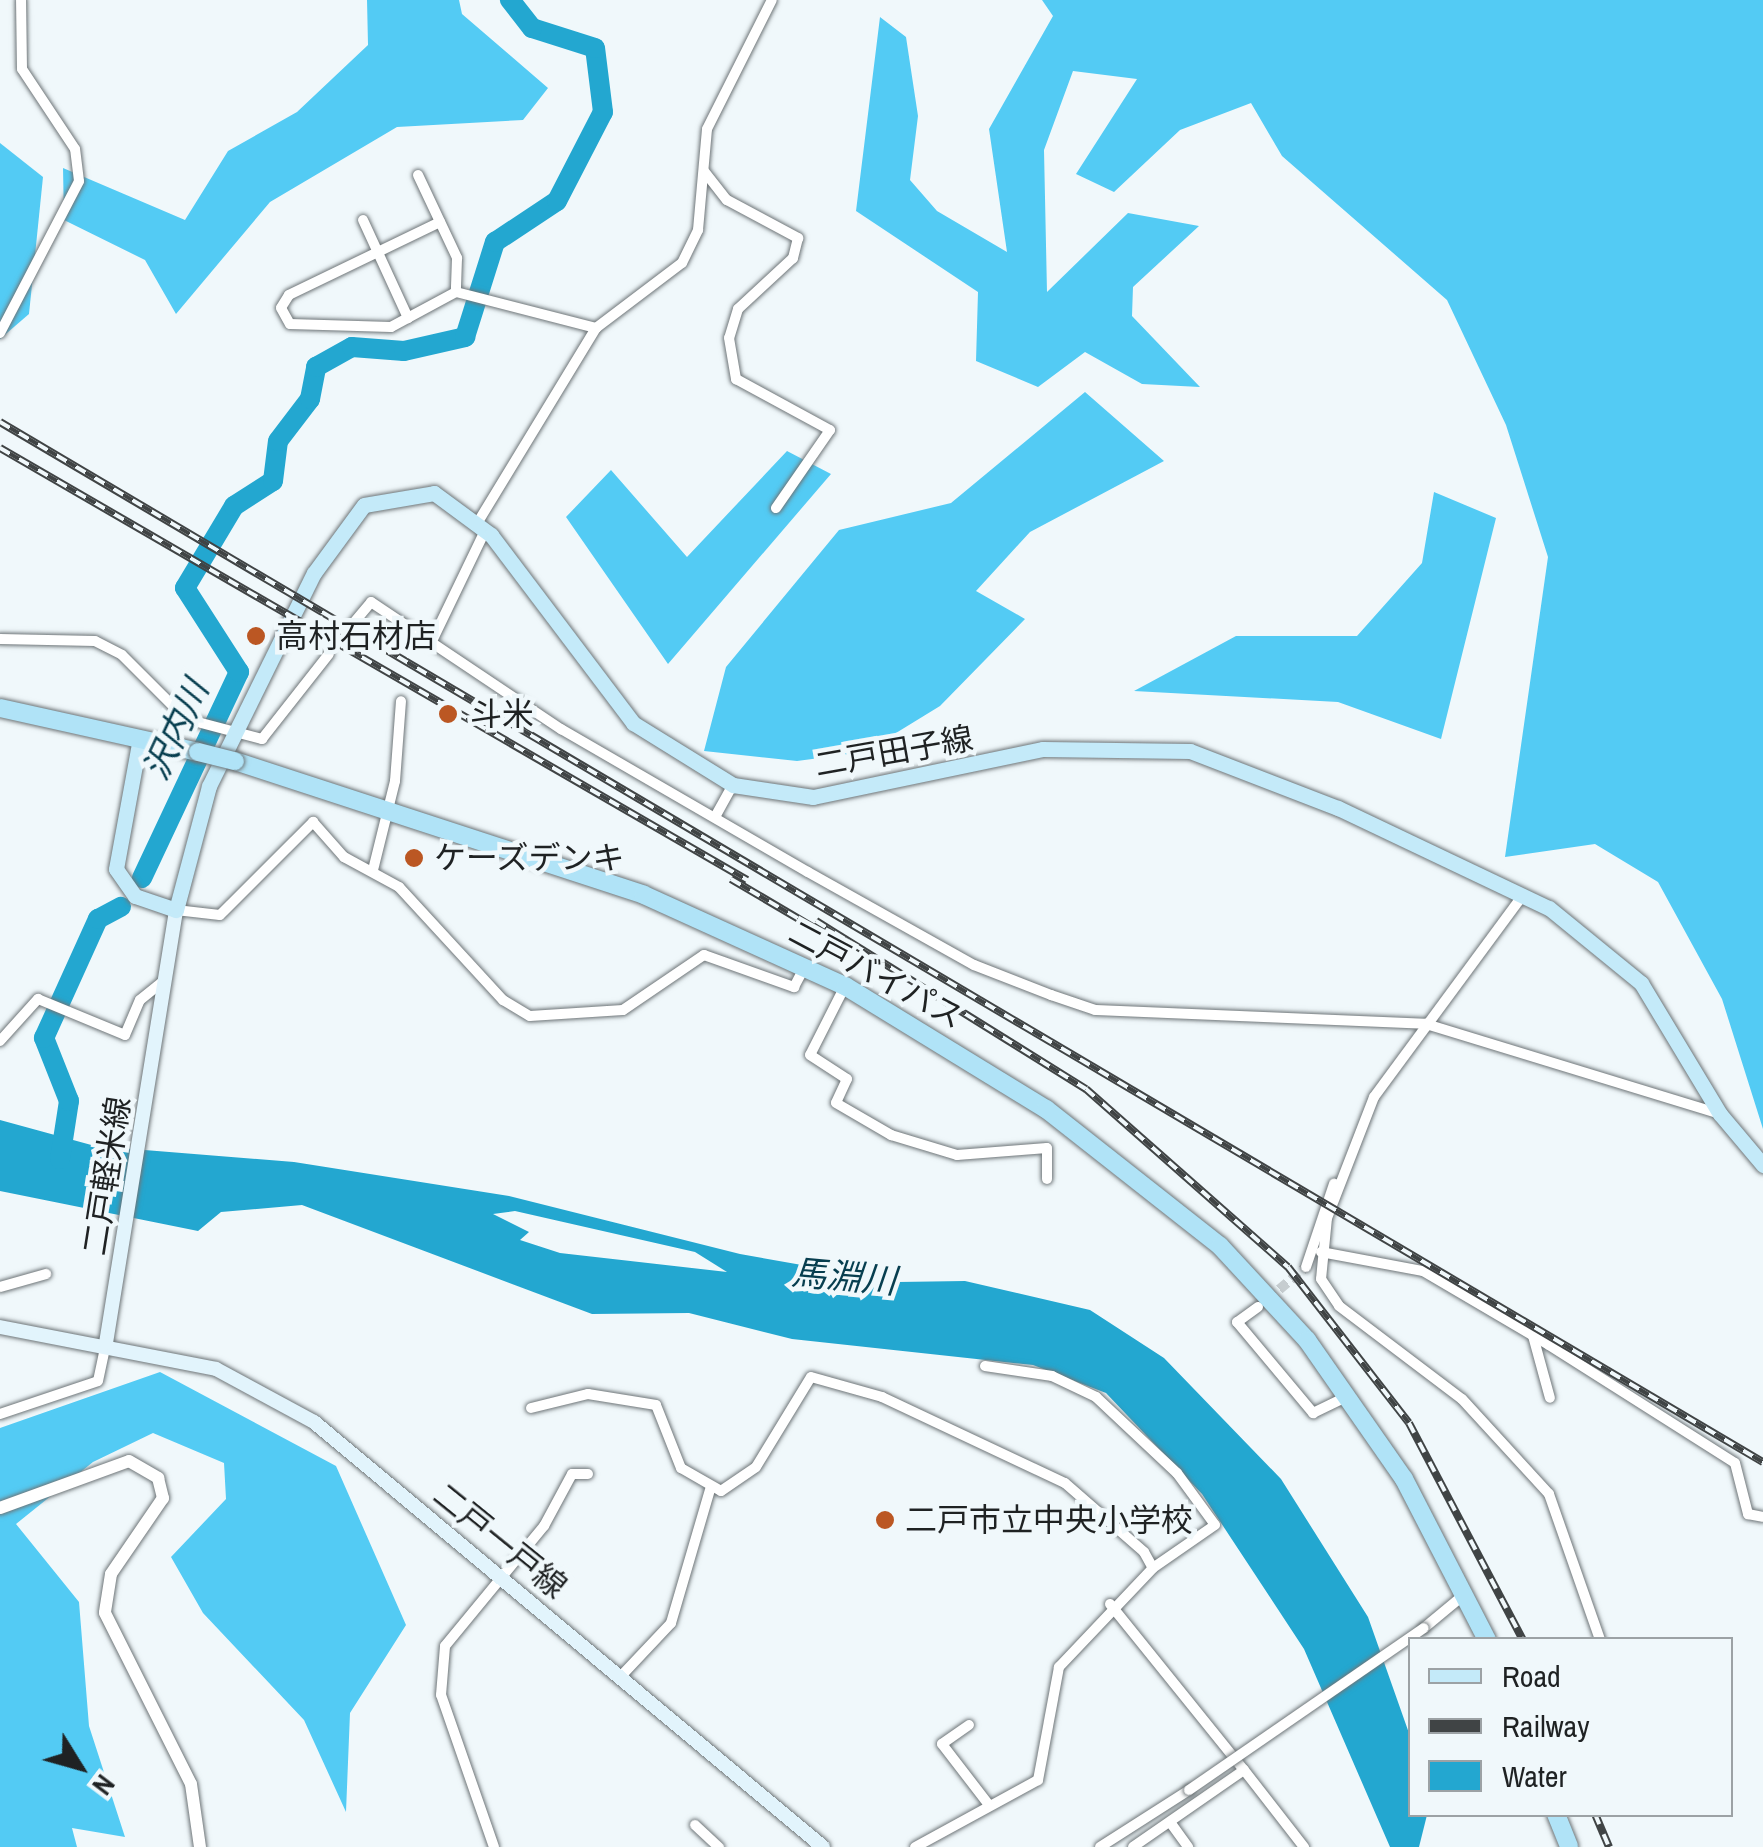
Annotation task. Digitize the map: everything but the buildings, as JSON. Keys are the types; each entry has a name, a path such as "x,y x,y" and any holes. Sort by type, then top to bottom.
{"highway":[{"name":"二戸バイパス","path":"0,708 235,761 388,806 644,895 845,986 1150,1184 1257,1283 1349,1395 1465,1594 1486,1637"},
{"path":"1557,1817 1569,1847"}],"main road":[{"name":"二戸田子線","path":"176,910 208,786 314,573 364,505 434,493 482,526 633,723 734,785 813,797 1042,750 1172,748 1254,772 1523,895 1585,932 1641,983 1720,1114 1763,1165"},
{"path":"140,738 116,868 135,896 176,910"},
{"name":"二戸軽米線","path":"106,1343 176,910"},
{"path":"0,1327 106,1343"},
{"name":"二戸一戸線","path":"106,1343 252,1383 314,1422 498,1577 623,1674 824,1847"}],"street":[{"path":"0,333 79,181 75,149 22,69 21,0"},
{"path":"432,640 482,526 596,328 682,263 698,230 707,129 772,0"},
{"path":"703,170 727,200 798,238 792,258 738,309 729,338 736,379 830,430 776,508"},
{"path":"418,175 456,258 456,292"},
{"path":"364,220 408,318"},
{"path":"440,222 281,308 296,327 391,328 456,292 596,328"},
{"path":"346,632 371,602 714,818 974,966 1095,1010 1426,1024 1720,1114"},
{"path":"0,639 111,648 186,719 233,734 270,739 329,654"},
{"path":"373,870 388,806 401,701"},
{"path":"714,818 734,785"},
{"path":"176,910 220,915 313,822 344,857 373,870 530,1016 623,1010 704,954 794,986 804,968"},
{"path":"1523,895 1374,1097 1343,1170 1321,1252 1321,1279 1339,1306 1426,1366 1549,1494 1599,1637"},
{"path":"0,1041 3,1027 38,999 125,1035 140,1000 165,980"},
{"path":"845,986 810,1055 847,1079 836,1103 891,1135 957,1155 1046,1148 1047,1179"},
{"path":"1306,1268 1318,1210 1343,1170"},
{"path":"1321,1252 1423,1271 1533,1336 1735,1464 1748,1514 1763,1517"},
{"path":"0,1287 46,1274"},
{"path":"1258,1307 1237,1322 1312,1413 1349,1395"},
{"path":"1533,1336 1550,1398"},
{"path":"0,1414 98,1381 106,1343"},
{"path":"914,1847 1038,1780 1059,1667 1110,1604 1153,1568 1215,1526 1168,1462 1096,1396 1052,1376 984,1366"},
{"path":"623,1674 679,1606 710,1490 756,1467 810,1377 882,1396 1065,1483 1106,1510 1153,1568"},
{"path":"531,1408 588,1394 656,1406 681,1468 710,1490"},
{"path":"0,1508 129,1461 158,1478 163,1498 111,1574 105,1614 192,1784 200,1847"},
{"path":"494,1847 440,1695 445,1646 498,1577 544,1526 572,1474 588,1474"},
{"path":"1411,1637 1465,1594"},
{"path":"1110,1604 1304,1847"},
{"path":"1100,1847 1408,1639"},
{"path":"970,1725 942,1744 989,1804"},
{"path":"1133,1847 1244,1770"},
{"path":"1170,1822 1188,1847"},
{"path":"694,1825 718,1847"}],"shaded area":[{"path":"367,0 459,0 462,14 548,88 523,120 397,127 270,202 176,314 145,260 64,220 63,168 185,220 228,151 297,112 368,45"},
{"path":"1042,0 1763,0 1763,1129 1722,999 1658,882 1595,844 1505,857 1548,557 1506,425 1447,300 1282,156 1251,103 1180,130 1114,192 1076,174 1137,79 1073,71 1044,150 1047,292 1128,213 1199,226 1133,287 1132,316 1200,387 1142,384 1085,352 1038,387 976,361 978,292 856,211 880,17 906,37 918,116 910,180 937,211 1007,252 989,129 1053,16"},
{"path":"0,143 43,177 29,314 0,339"},
{"path":"1085,392 1164,461 1030,532 976,591 1025,619 940,706 865,752 797,761 704,751 726,667 839,530 951,503"},
{"path":"787,451 831,474 668,664 566,517 611,470 687,557"},
{"path":"1434,492 1496,518 1441,739 1338,702 1134,691 1236,636 1357,636 1422,563"},
{"path":"160,1372 336,1466 406,1625 350,1713 346,1812 304,1720 203,1613 171,1557 226,1499 224,1463 153,1433 93,1462 16,1524 79,1602 89,1726 125,1837 72,1828 77,1847 0,1847 0,1428"}],"water":[{"name":"馬淵川","path":"0,1120 95,1146 294,1162 509,1196 740,1254 898,1282 965,1281 1090,1310 1164,1358 1281,1479 1368,1617 1408,1730 1408,1817 1426,1817 1419,1847 1390,1847 1304,1649 1202,1494 1106,1393 1033,1365 792,1339 689,1313 592,1314 302,1205 221,1212 198,1231 0,1191","holes":["515,1211 695,1252 727,1272 560,1253 520,1240 529,1232 493,1214"]}],"waterway":[{"name":"沢内川","path":"142,878 239,672 185,588 234,506 273,481 278,441 310,399 316,367 352,347 404,351 465,337 495,242 557,201 603,112 595,48 532,28 510,0"},
{"name":"沢内川","path":"60,1159 69,1101 44,1038 98,919 121,907"}],"tunnel":[{"path":"329,654 346,632"},
{"path":"1268,1299 1306,1267"}],"railway":[{"path":"0,422 1763,1462"},
{"path":"0,448 747,880"},
{"path":"731,879 826,935"},
{"path":"816,921 1086,1089 1288,1267 1409,1423 1521,1637"},
{"path":"1596,1817 1609,1847"}],"place":[{"name":"高村石材店","path":"256,636"},
{"name":"斗米","path":"448,714"},
{"name":"ケーズデンキ","path":"414,858"},
{"name":"二戸市立中央小学校","path":"885,1520"}]}
